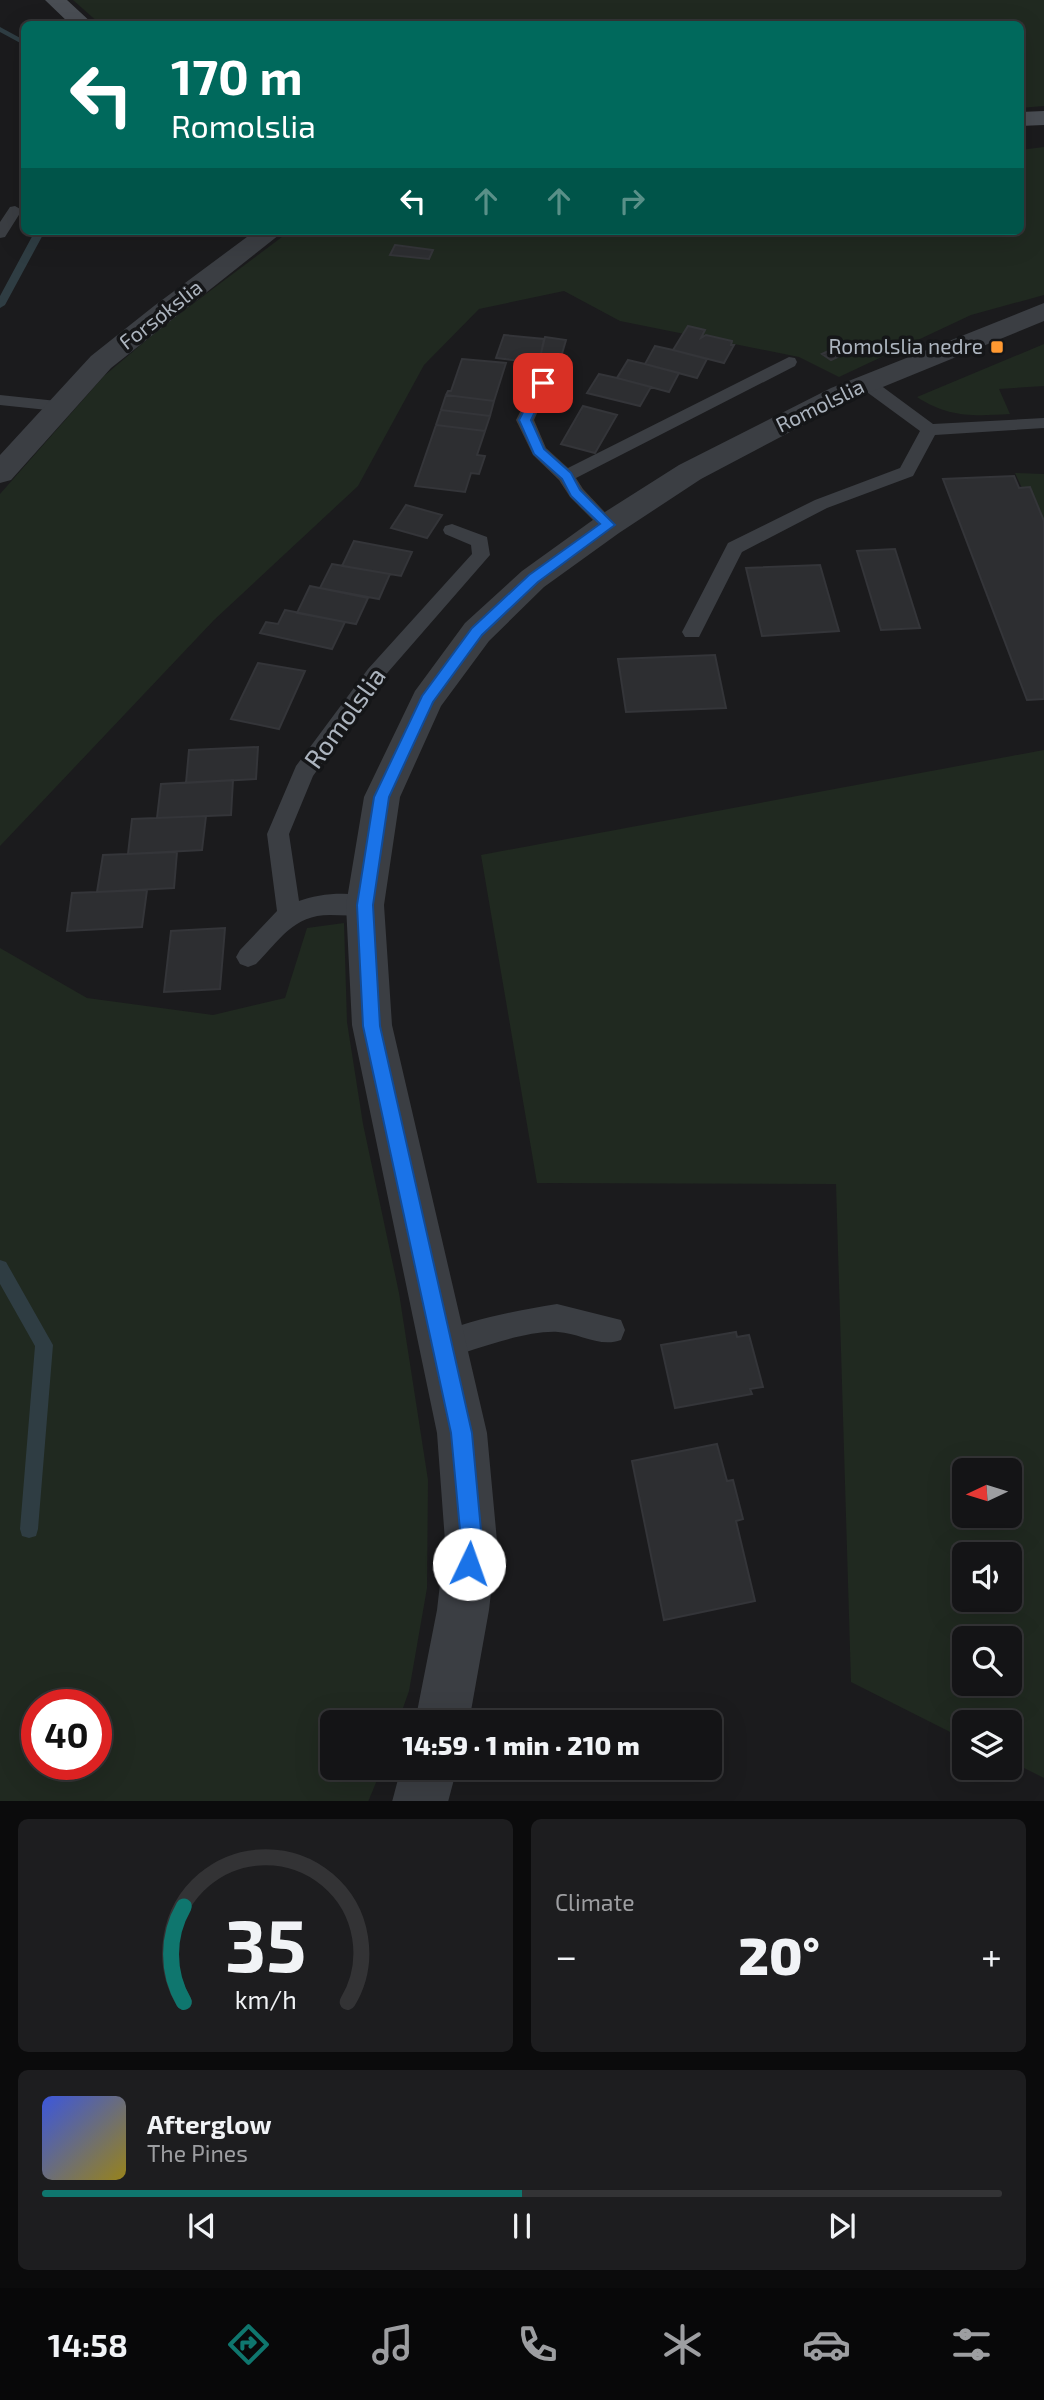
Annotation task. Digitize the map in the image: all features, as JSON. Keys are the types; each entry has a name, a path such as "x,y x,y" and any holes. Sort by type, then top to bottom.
{"main road":[{"path":"55,0 79,21"},
{"path":"1024,119 1044,118"}],"street":[{"name":"Forsøkslia","path":"0,474 57,406 139,330 266,235"},
{"name":"Romolslia","path":"444,1710 463,1610 471,1541 461,1433 372,1026 365,905 382,797 427,699 477,632 533,579 608,525 690,472 841,394 1044,311"},
{"path":"420,1801 426,1780"}],"lane":[{"path":"0,234 15,210"},
{"path":"566,476 789,362"},
{"path":"543,383 525,420 539,451 566,476 576,493 608,525"},
{"path":"866,383 929,430 1044,423"},
{"path":"5,400 57,406"},
{"path":"692,632 735,548 821,504 907,472 929,430"},
{"name":"Romolslia","path":"289,914 278,834 304,772 375,674 481,555 480,542 452,530"},
{"path":"248,957 289,914 314,905 365,905"},
{"path":"442,1346 502,1327 557,1318 611,1330"}],"shaded area":[{"path":"73,0 1044,0 1044,106 1024,108 1024,21 97,21"},
{"path":"1044,147 1044,295 971,315 839,377 799,357 620,321 564,291 479,309 424,365 358,486 214,620 0,846 0,494 104,376 162,327 285,235 1024,235 1024,150"},
{"path":"1044,344 1044,386 999,389 1010,414 973,415 951,412 917,397"},
{"path":"1015,473 1044,474 1044,535"},
{"path":"1044,750 1044,1778 1022,1767 1022,1710 952,1710 952,1733 851,1682 836,1184 537,1183 481,855"},
{"path":"344,923 347,1022 363,1124 399,1293 428,1480 427,1588 409,1691 402,1710 320,1710 320,1780 377,1780 368,1801 0,1801 0,948 87,998 213,1015 285,998 307,928"}],"building":[{"path":"395,245 433,250 429,259 390,255"},
{"path":"688,326 705,330 701,338 706,335 732,341 731,345 734,345 724,363 673,350"},
{"path":"504,335 544,339 539,363 496,358"},
{"path":"545,337 566,340 559,364 539,362"},
{"path":"846,343 855,349 831,360 822,354"},
{"path":"655,346 707,359 697,378 645,364"},
{"path":"462,359 506,363 494,401 446,395 451,391"},
{"path":"628,360 679,373 669,392 617,378"},
{"path":"599,374 651,387 640,406 587,393"},
{"path":"446,395 494,401 490,416 441,410"},
{"path":"583,406 617,415 595,453 561,444"},
{"path":"441,410 490,416 485,431 436,425"},
{"path":"436,425 485,431 477,455 485,456 479,474 471,473 465,492 415,486"},
{"path":"1014,476 1019,488 1030,487 1044,521 1044,699 1027,700 943,479"},
{"path":"406,505 442,515 427,538 391,528"},
{"path":"354,541 412,552 401,576 342,566"},
{"path":"895,549 920,628 881,630 857,551"},
{"path":"332,564 390,574 379,599 320,588"},
{"path":"820,565 839,631 762,636 746,568"},
{"path":"310,586 368,598 356,624 297,613"},
{"path":"285,610 345,622 332,649 260,633 266,622 278,624"},
{"path":"715,655 726,708 626,712 618,659"},
{"path":"258,663 305,671 279,729 231,719"},
{"path":"258,747 256,779 186,783 189,750"},
{"path":"233,780 231,815 157,818 161,784"},
{"path":"206,816 202,850 128,854 132,819"},
{"path":"177,852 174,888 97,892 103,855"},
{"path":"147,890 142,927 67,931 72,893"},
{"path":"225,928 220,989 164,992 171,931"},
{"path":"736,1332 737,1337 749,1335 763,1387 750,1389 752,1394 675,1408 661,1345"},
{"path":"717,1444 727,1481 733,1480 743,1519 736,1521 755,1601 664,1620 632,1461"}],"waterway":[{"path":"0,29 21,41"},
{"path":"0,305 38,235"},
{"path":"0,1268 44,1345 29,1529"}],"place":[{"name":"Romolslia nedre","path":"997,347"}],"route":[{"path":"469,1564 471,1541 461,1433 372,1026 365,905 382,797 427,699 477,632 533,579 608,525 576,493 566,476 539,451 525,420 543,383"}]}
